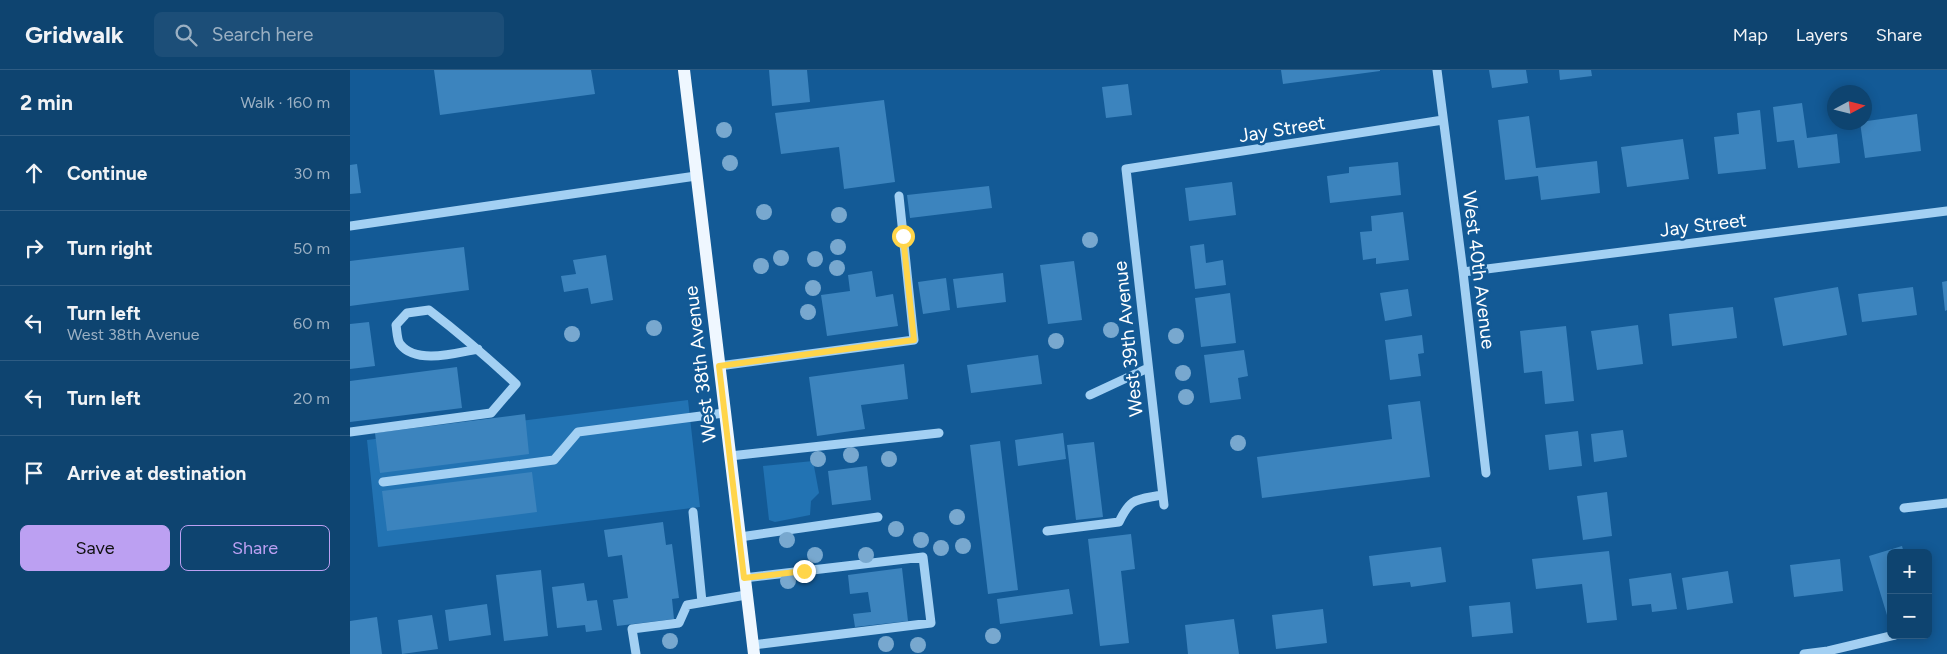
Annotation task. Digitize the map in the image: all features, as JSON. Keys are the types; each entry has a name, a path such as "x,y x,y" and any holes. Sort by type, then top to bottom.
{"main road":[{"name":"West 38th Avenue","path":"684,70 753,649"}],"street":[{"name":"West 40th Avenue","path":"1437,70 1486,473"},
{"name":"Jay Street","path":"1126,169 1444,120"},
{"name":"West 39th Avenue","path":"1126,169 1164,505"},
{"path":"350,226 696,176"},
{"path":"719,366 914,340 899,196"},
{"name":"Jay Street","path":"1463,272 1947,211"},
{"path":"350,432 491,413 516,384 478,349 429,310 407,313 396,325 399,344 413,355 440,356 478,349"},
{"path":"1090,394 1148,368"},
{"path":"383,482 554,460 578,432 724,413"},
{"path":"730,456 939,433"},
{"path":"1047,531 1119,522 1128,505 1141,499 1162,495"},
{"path":"1904,508 1947,503"},
{"path":"693,512 702,602"},
{"path":"740,537 878,517"},
{"path":"744,578 923,557 931,623 753,649"},
{"path":"636,654 632,629 679,623 687,605 746,595"},
{"path":"1804,654 1828,652 1887,637"}],"shaded area":[{"path":"688,400 700,507 378,547 367,440"},
{"path":"813,461 819,493 811,501 810,515 775,522 769,520 763,466"}],"building":[{"path":"434,70 591,70 595,94 440,115"},
{"path":"769,70 807,70 810,102 772,106"},
{"path":"1281,70 1380,70 1380,71 1283,84"},
{"path":"1489,70 1526,70 1528,83 1492,88"},
{"path":"1559,70 1591,70 1592,76 1560,80"},
{"path":"1128,84 1132,115 1106,118 1102,87"},
{"path":"884,100 895,182 844,189 839,147 781,154 775,113"},
{"path":"1802,103 1807,138 1837,134 1840,163 1798,168 1794,140 1777,142 1773,107"},
{"path":"1760,110 1766,169 1718,174 1714,137 1739,134 1737,113"},
{"path":"1917,114 1921,151 1865,158 1861,130 1872,130 1872,120"},
{"path":"1529,116 1536,168 1597,161 1600,193 1541,200 1538,176 1505,180 1498,120"},
{"path":"1683,139 1689,179 1627,187 1621,147"},
{"path":"1398,162 1401,195 1330,203 1327,176 1349,173 1349,167"},
{"path":"357,164 361,193 350,194 350,165"},
{"path":"1232,182 1236,215 1189,221 1185,188"},
{"path":"989,186 992,208 910,218 907,195"},
{"path":"1403,212 1409,260 1376,264 1376,258 1363,260 1360,232 1372,231 1371,216"},
{"path":"1204,244 1206,263 1223,260 1226,285 1195,289 1190,246"},
{"path":"464,247 469,290 350,306 350,261"},
{"path":"606,255 613,300 591,304 588,288 564,292 561,276 576,274 573,260"},
{"path":"1074,261 1082,320 1048,324 1040,265"},
{"path":"872,271 876,297 893,294 898,326 827,336 821,295 850,291 848,275"},
{"path":"1003,273 1006,302 957,308 953,279"},
{"path":"946,278 950,310 923,314 918,282"},
{"path":"1947,281 1947,310 1945,311 1942,282"},
{"path":"1838,287 1847,335 1783,346 1774,298"},
{"path":"1913,287 1917,315 1862,322 1858,294"},
{"path":"1408,289 1412,316 1385,321 1380,293"},
{"path":"1230,293 1236,343 1201,347 1195,298"},
{"path":"1733,307 1737,338 1672,346 1669,314"},
{"path":"369,322 375,366 350,369 350,324"},
{"path":"1638,325 1643,364 1597,370 1591,331"},
{"path":"1566,326 1574,401 1545,404 1542,371 1524,373 1520,331"},
{"path":"1422,335 1424,353 1418,354 1421,376 1390,380 1385,340"},
{"path":"1244,350 1248,376 1238,378 1241,399 1210,403 1204,355"},
{"path":"1038,355 1042,384 971,393 967,365"},
{"path":"904,364 908,399 861,405 865,429 817,436 809,377"},
{"path":"457,367 462,408 350,422 350,381"},
{"path":"1420,401 1430,477 1262,498 1257,457 1392,439 1388,405"},
{"path":"525,414 529,454 380,473 375,433"},
{"path":"1623,430 1627,457 1594,462 1591,434"},
{"path":"1578,431 1582,466 1549,470 1545,435"},
{"path":"1063,433 1066,459 1018,466 1015,440"},
{"path":"1000,441 1018,590 988,594 970,445"},
{"path":"1094,442 1103,517 1076,520 1067,445"},
{"path":"867,466 871,500 832,505 828,471"},
{"path":"532,472 537,512 387,531 382,491"},
{"path":"1607,492 1612,536 1583,540 1577,496"},
{"path":"663,522 666,545 672,544 679,598 672,599 674,619 617,626 613,600 628,598 622,555 608,557 604,530"},
{"path":"1131,534 1135,569 1121,571 1129,643 1100,646 1088,539"},
{"path":"1902,546 1903,549 1892,549"},
{"path":"1441,547 1446,582 1411,587 1410,582 1373,586 1369,556"},
{"path":"1609,551 1617,620 1587,623 1582,584 1536,589 1532,559"},
{"path":"1887,551 1887,615 1869,556"},
{"path":"1840,559 1843,591 1794,597 1790,565"},
{"path":"902,568 908,621 855,627 853,614 871,612 868,592 850,594 848,575"},
{"path":"541,570 548,636 504,641 496,575"},
{"path":"1728,571 1733,603 1687,610 1682,578"},
{"path":"1671,573 1677,609 1652,612 1651,604 1632,606 1629,579"},
{"path":"584,583 587,601 597,600 602,630 586,632 585,625 557,628 552,587"},
{"path":"1069,589 1073,614 1000,624 997,599"},
{"path":"1510,602 1513,633 1472,637 1469,606"},
{"path":"487,604 491,635 449,641 445,610"},
{"path":"1323,609 1327,643 1276,649 1272,615"},
{"path":"432,615 438,649 402,654 398,620"},
{"path":"377,617 382,654 350,654 350,621"},
{"path":"1234,619 1239,654 1188,654 1185,625"}],"route":[{"path":"804,571 744,578 719,366 914,340 903,236"}]}
